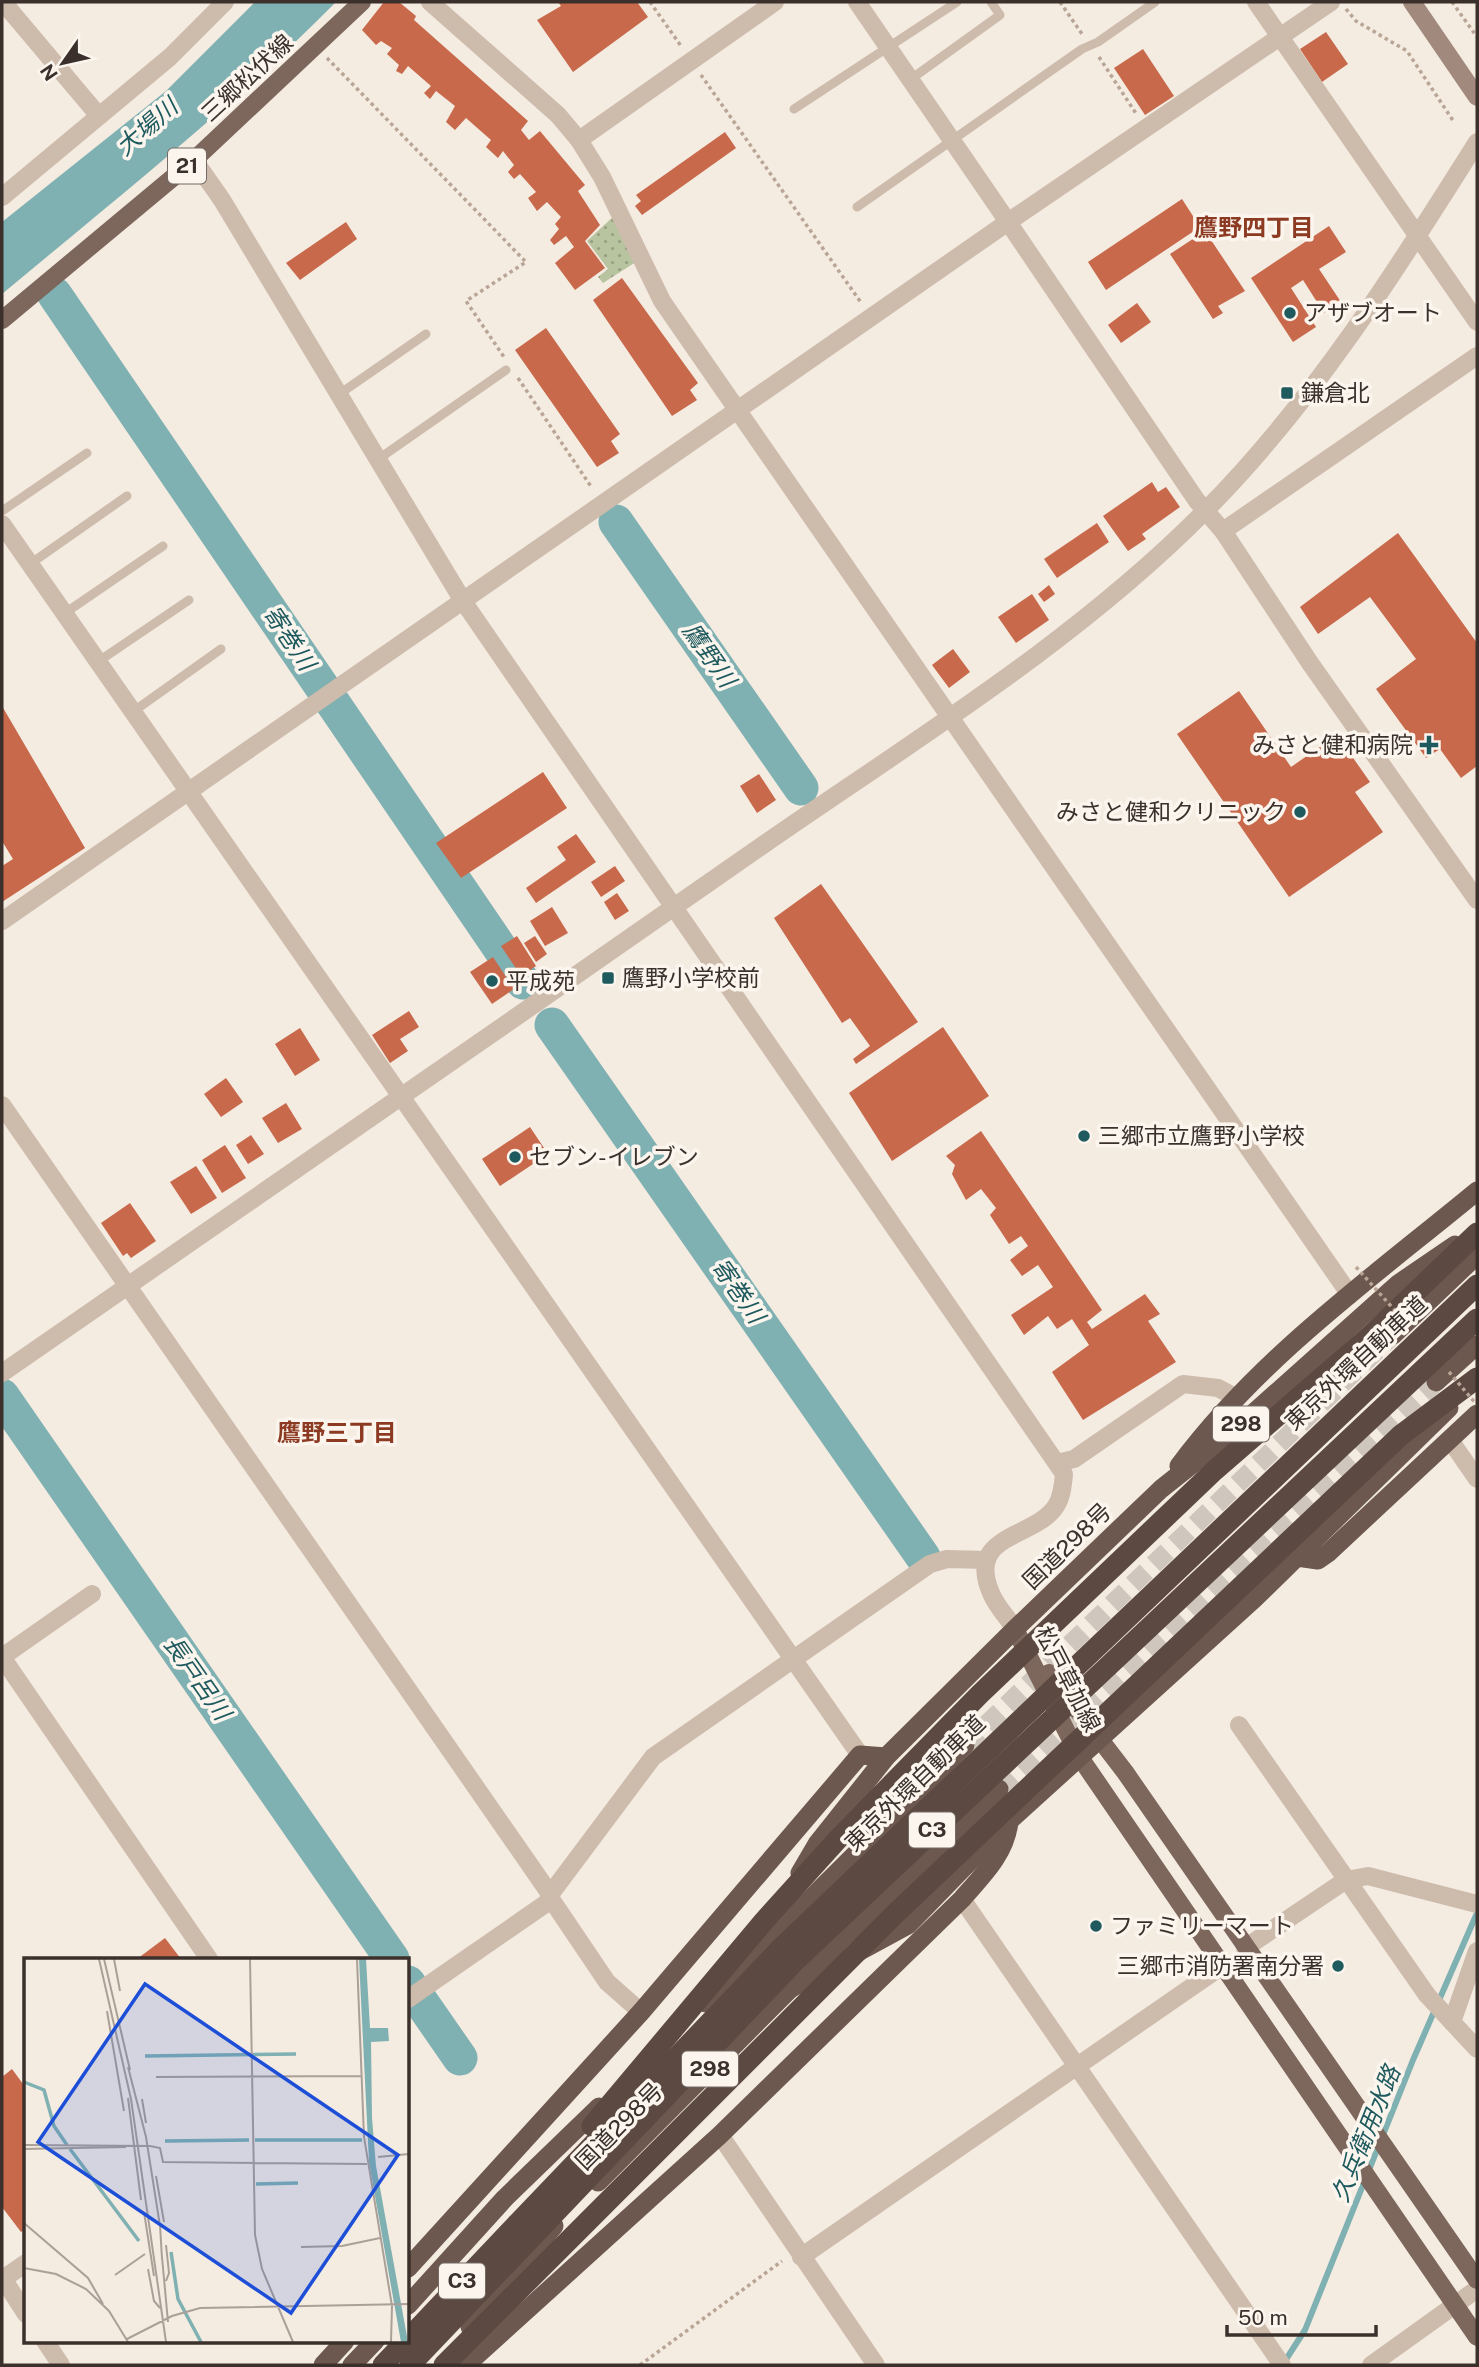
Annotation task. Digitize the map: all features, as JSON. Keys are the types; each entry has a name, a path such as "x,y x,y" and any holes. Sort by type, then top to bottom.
{"highway":[{"name":"298","path":"1161,1489 1235,1397 1350,1295 1477,1191"},
{"path":"1383,1334 1477,1232"},
{"name":"国道298号","path":"754,1956 817,1844 886,1757 1161,1489 1229,1435 1398,1284 1477,1232"},
{"path":"516,2224 545,2178 605,2112 764,1920 838,1839 980,1694 1215,1470 1477,1255"},
{"name":"東京外環自動車道","path":"410,2337 783,1946 1477,1285"},
{"name":"東京外環自動車道","path":"410,2365 796,1960 1477,1319"},
{"path":"1436,1382 1477,1345"},
{"name":"298","path":"790,1989 908,1925 1009,1821 1297,1557 1477,1379"},
{"path":"444,2365 896,1913 1401,1435 1477,1379"},
{"path":"1297,1557 1318,1560 1328,1553 1477,1414"},
{"name":"国道298号","path":"410,2303 505,2198 754,1956 965,1745"},
{"path":"410,2262 641,2012 860,1755 886,1757"},
{"name":"国道298号","path":"438,2365 556,2224 790,1989 999,1789"},
{"name":"298","path":"467,2365 720,2135 962,1899 1006,1842 1009,1821"},
{"path":"323,2365 344,2342"},
{"path":"352,2365 374,2342"},
{"name":"東京外環自動車道","path":"383,2365 405,2342"}],"main road":[{"name":"三郷松伏線","path":"2,320 194,160 362,2"},
{"path":"1412,2 1477,97"},
{"name":"松戸草加線","path":"1015,1629 1099,1738 1477,2280"},
{"name":"松戸草加線","path":"1015,1629 1079,1756 1477,2337"}],"street":[{"path":"2,197 170,57 226,2"},
{"path":"430,2 558,114 579,140 602,177 662,301 1350,1295"},
{"path":"579,140 775,2"},
{"path":"857,2 1205,512 1223,531 1310,663 1477,900"},
{"path":"1256,2 1477,322"},
{"path":"2,921 1008,222 1331,2"},
{"path":"5,11 99,117"},
{"path":"2,1373 673,908 1088,615 1205,512 1270,442 1322,375 1419,235 1477,142"},
{"path":"194,160 222,200 463,601 1058,1463 1064,1475 1056,1506 1044,1518 1002,1540 987,1560 986,1575 991,1594 1015,1629"},
{"path":"1223,531 1477,356"},
{"path":"2,524 860,1755"},
{"path":"2,1105 551,1897 607,1982 641,2012"},
{"path":"1058,1463 1074,1459 1183,1384 1218,1388 1235,1397"},
{"path":"1450,1440 1477,1479"},
{"path":"410,1998 551,1897 653,1757 930,1564 947,1559 987,1560"},
{"path":"92,1594 2,1657 208,1958"},
{"path":"1239,1725 1427,1995 1477,2049"},
{"path":"1245,1948 1346,1880 1368,1876 1471,1903"},
{"path":"962,1899 1282,2365"},
{"path":"1449,2018 1477,1951"},
{"path":"799,2254 1222,1965"},
{"path":"720,2135 876,2365"},
{"path":"24,2264 2,2278 24,2311"},
{"path":"1371,2365 1456,2307 1477,2289"},
{"path":"46,2342 61,2365"}],"lane":[{"path":"794,109 957,2"},
{"path":"911,79 1000,15 991,2"},
{"path":"857,207 1155,2"},
{"path":"338,395 426,334"},
{"path":"377,460 509,370"},
{"path":"2,511 87,453"},
{"path":"30,564 127,496"},
{"path":"65,613 163,546"},
{"path":"99,661 189,600"},
{"path":"134,711 221,649"}],"path":[{"path":"650,2 871,317"},
{"path":"1060,2 1146,128"},
{"path":"1341,2 1356,21 1407,51 1454,122"},
{"path":"1452,2 1477,37"},
{"path":"332,63 526,262 466,301 505,359"},
{"path":"509,370 603,505"},
{"path":"640,2365 799,2254"}],"green space":[{"path":"616,214 639,260 603,283 598,277 608,269 587,241"}],"water":[{"name":"大場川","path":"255,2 336,2 215,115 2,294 2,222 166,91"}],"building":[{"path":"384,2 399,2 416,16 414,20 528,121 521,130 529,140 540,131 585,185 578,191 600,225 585,241 605,268 575,290 555,263 574,247 566,236 554,245 550,240 559,229 555,224 561,217 547,202 537,211 528,198 536,192 520,174 514,179 508,172 514,165 503,151 498,158 486,147 491,140 466,118 455,130 446,122 455,106 436,91 430,99 424,93 431,86 408,66 402,74 396,71 399,65 387,54 392,48 381,41 376,45 362,30"},
{"path":"558,2 637,2 648,17 573,72 537,20 561,6"},
{"path":"1326,32 1348,64 1322,82 1300,49"},
{"path":"1143,49 1174,96 1145,115 1114,68"},
{"path":"725,132 736,148 642,215 635,206 641,201 636,195"},
{"path":"1182,199 1200,227 1106,290 1088,262"},
{"path":"346,222 357,239 300,280 286,263"},
{"path":"1329,226 1346,252 1319,269 1341,302 1324,313 1303,280 1291,288 1316,327 1293,342 1251,278"},
{"path":"1205,231 1245,291 1218,306 1223,313 1213,319 1170,254"},
{"path":"622,278 698,383 690,390 697,400 672,416 593,300"},
{"path":"1137,303 1151,322 1121,343 1108,325"},
{"path":"546,328 620,434 611,441 619,453 597,467 515,350"},
{"path":"1152,482 1158,492 1166,487 1180,507 1142,534 1146,539 1128,551 1103,516"},
{"path":"1097,523 1109,542 1057,578 1044,559"},
{"path":"1398,533 1477,643 1477,766 1461,778 1440,749 1426,758 1376,689 1416,659 1370,597 1318,634 1300,607"},
{"path":"1049,585 1055,594 1044,602 1038,594"},
{"path":"1032,594 1049,620 1016,643 998,617"},
{"path":"953,649 970,672 949,688 932,665"},
{"name":"みさと健和クリニック","path":"1239,691 1291,767 1337,735 1370,782 1355,792 1383,832 1289,897 1177,734"},
{"path":"2,706 85,848 2,902 2,866 13,859 2,841"},
{"path":"543,772 567,808 461,878 436,843"},
{"path":"759,774 776,800 757,813 740,786"},
{"path":"576,834 596,862 536,903 526,888 566,860 557,847"},
{"path":"615,866 625,881 601,897 591,882"},
{"path":"821,884 918,1022 856,1064 853,1059 870,1046 850,1018 842,1023 774,918"},
{"path":"617,893 629,911 615,920 604,902"},
{"path":"552,907 568,933 545,946 530,921"},
{"path":"517,936 536,966 521,976 501,946"},
{"path":"535,936 547,954 536,962 524,943"},
{"path":"493,957 514,989 492,1004 470,972"},
{"path":"409,1011 419,1027 400,1039 408,1051 390,1063 372,1035"},
{"path":"943,1027 989,1096 892,1161 849,1093"},
{"path":"300,1028 320,1060 295,1076 275,1044"},
{"path":"226,1078 243,1102 221,1117 204,1094"},
{"path":"286,1103 302,1129 278,1143 262,1118"},
{"name":"セブン-イレブン","path":"530,1127 548,1154 500,1186 482,1159"},
{"path":"981,1131 1102,1310 1087,1322 1092,1329 1145,1294 1160,1314 1148,1321 1176,1362 1083,1420 1052,1372 1089,1345 1072,1319 1057,1329 1048,1316 1024,1335 1011,1315 1053,1287 1038,1265 1022,1276 1010,1260 1028,1246 1021,1236 1009,1244 990,1215 996,1208 981,1189 966,1200 952,1174 955,1165 946,1156"},
{"path":"251,1135 264,1154 248,1164 236,1145"},
{"path":"225,1145 246,1178 222,1193 202,1160"},
{"path":"196,1166 217,1198 191,1214 170,1182"},
{"path":"130,1203 156,1241 131,1258 127,1253 123,1256 101,1223"},
{"path":"165,1938 180,1958 138,1958"},
{"path":"12,2069 24,2085 24,2230 21,2232 2,2207 2,2077"}],"waterway":[{"name":"寄巻川","path":"55,295 523,982"},
{"name":"鷹野川","path":"616,522 801,788"},
{"name":"寄巻川","path":"552,1025 923,1557"},
{"name":"長戸呂川","path":"2,1396 391,1958"},
{"name":"久兵衛用水路","path":"1283,2364 1305,2330 1413,2060 1477,1913"},
{"name":"長戸呂川","path":"410,1986 460,2058"}],"tunnel":[{"path":"965,1745 1393,1335"},
{"path":"999,1789 1436,1382"}],"place":[{"name":"アザブオート","path":"1290,313"},
{"name":"鎌倉北","path":"1287,393"},
{"name":"みさと健和病院","path":"1429,745"},
{"name":"みさと健和クリニック","path":"1300,812"},
{"name":"鷹野小学校前","path":"608,978"},
{"name":"平成苑","path":"492,981"},
{"name":"三郷市立鷹野小学校","path":"1084,1136"},
{"name":"セブン-イレブン","path":"515,1157"},
{"name":"ファミリーマート","path":"1096,1926"},
{"name":"三郷市消防署南分署","path":"1338,1966"}],"district":[{"name":"鷹野四丁目","path":"1254,228"},
{"name":"鷹野三丁目","path":"337,1433"}]}
